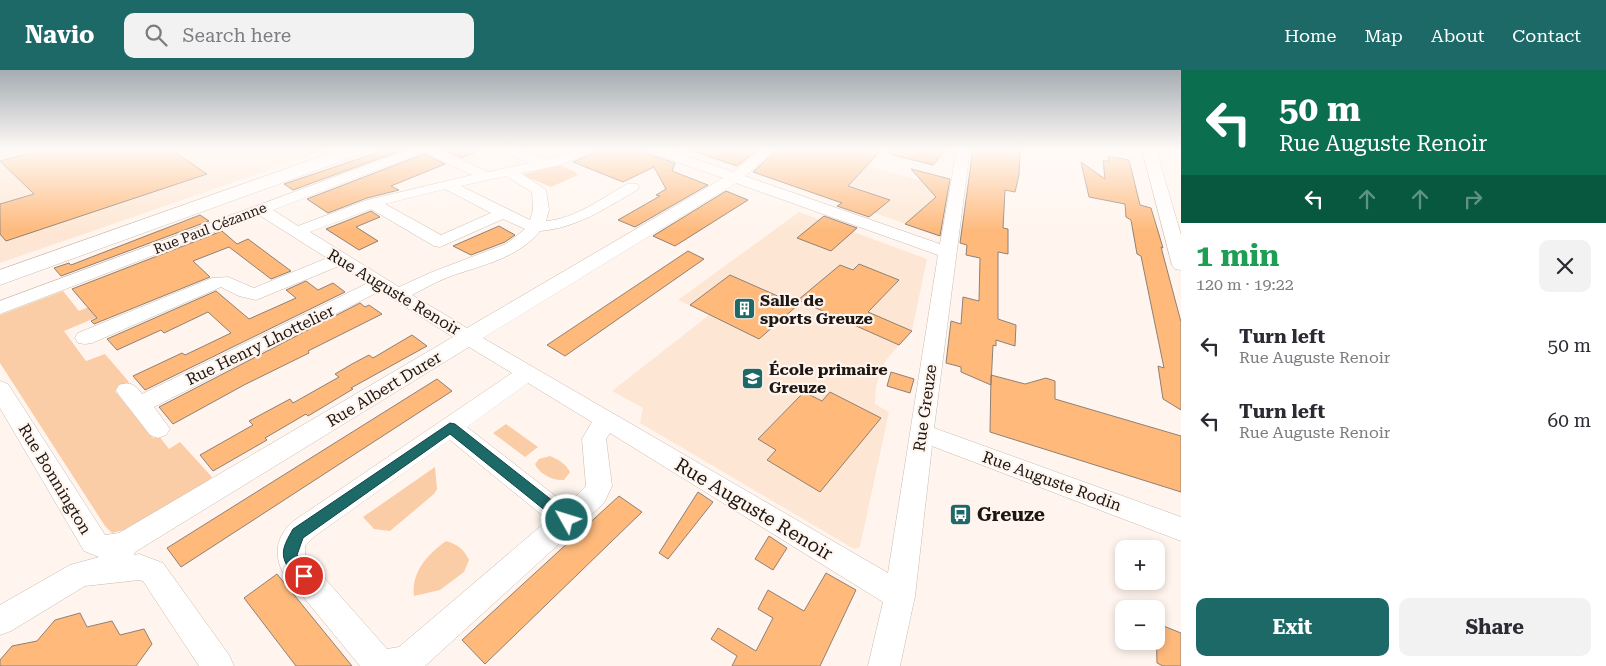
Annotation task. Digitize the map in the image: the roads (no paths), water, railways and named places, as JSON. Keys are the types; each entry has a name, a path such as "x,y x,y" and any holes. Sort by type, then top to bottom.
{"main road":[{"path":"0,270 265,177"},
{"path":"0,278 281,177"}],"street":[{"name":"Rue Paul Cézanne","path":"0,308 345,177"},
{"path":"456,177 463,181"},
{"path":"296,232 372,203 482,177"},
{"path":"517,177 539,190 540,219 537,228"},
{"path":"735,177 946,252"},
{"name":"Rue Albert Durer","path":"106,570 121,552 124,544 735,177"},
{"name":"Rue Greuze","path":"884,666 900,596 946,252 959,177"},
{"path":"1156,177 1181,265"},
{"path":"446,184 502,213 537,228 556,226 568,222 632,187"},
{"path":"372,203 440,242 502,213"},
{"name":"Rue Auguste Renoir","path":"260,209 469,338 900,596"},
{"name":"Rue Henry Lhottelier","path":"158,429 133,397 390,290 500,254 524,240 537,228"},
{"path":"87,339 218,282 228,282 241,292 256,294 340,259"},
{"path":"528,373 298,533 292,545 290,555 292,562 380,664 390,666 409,659 567,520 597,491 599,486 594,439 596,433 608,421"},
{"name":"Rue Bonnington","path":"0,389 88,535 98,546 113,547 124,544"},
{"path":"450,428 567,520"},
{"name":"Rue Auguste Rodin","path":"922,433 1181,528"},
{"path":"0,621 80,574 139,567 153,572 218,666"}],"place":[{"name":"Salle de sports Greuze","path":"744,309"},
{"name":"École primaire Greuze","path":"753,378"},
{"name":"Greuze","path":"961,514"}]}
